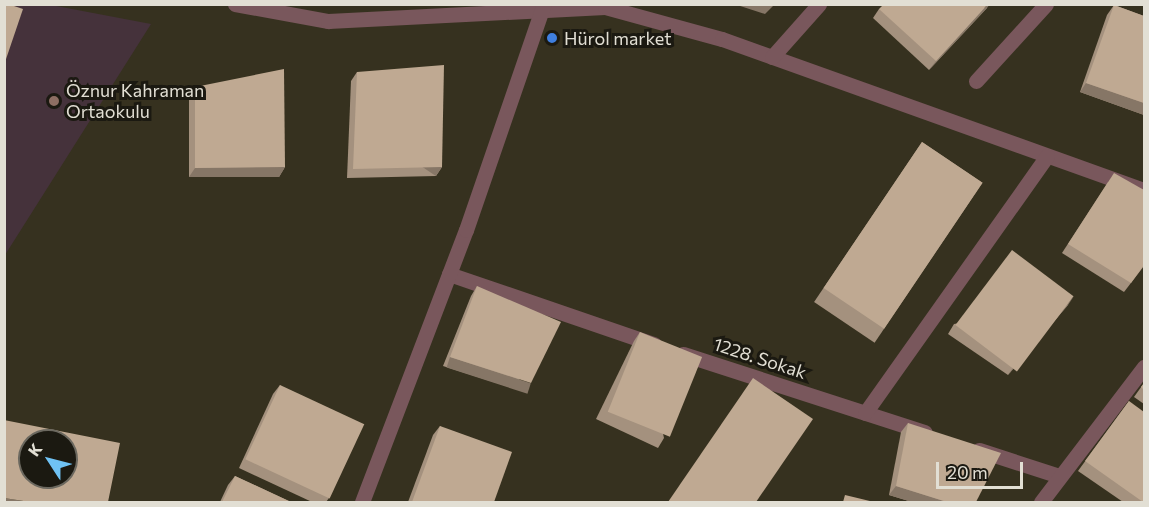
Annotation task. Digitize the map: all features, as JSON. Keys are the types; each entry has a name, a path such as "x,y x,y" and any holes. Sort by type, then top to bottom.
{"street":[{"path":"235,4 263,7 328,21 543,7 606,6 722,39 1144,190"},
{"path":"772,57 819,4"},
{"path":"976,81 1046,4"},
{"path":"362,502 449,274 543,7"},
{"path":"865,413 1047,156"},
{"name":"1228. Sokak","path":"449,274 940,437"},
{"path":"1041,502 1144,367"},
{"path":"962,444 1059,476"}],"shaded area":[{"name":"Öznur Kahraman Ortaokulu","path":"5,5 51,5 151,24 5,255"}],"building":[{"path":"4,4 23,9 4,65"},
{"path":"884,4 988,4 936,61 879,9"},
{"path":"1114,5 1144,16 1144,103 1086,83"},
{"path":"444,65 442,167 353,169 357,72"},
{"path":"284,69 285,167 195,168 195,87"},
{"path":"922,142 983,183 884,329 824,288"},
{"path":"1114,173 1144,190 1144,265 1131,283 1068,244"},
{"path":"1012,250 1073,296 1017,371 955,325"},
{"path":"477,286 561,322 531,383 450,357"},
{"path":"640,332 702,357 670,437 608,412"},
{"path":"753,378 813,419 756,502 668,502"},
{"path":"280,385 364,424 330,499 245,459"},
{"path":"1129,401 1144,412 1144,502 1085,461"},
{"path":"4,420 49,429 18,429 18,489 78,489 78,435 120,443 108,502 30,502 4,498"},
{"path":"908,423 1001,453 976,502 947,502 896,486"},
{"path":"440,426 512,452 494,502 412,502"},
{"path":"235,476 291,502 222,502"},
{"path":"845,495 874,502 843,502"}],"place":[{"name":"Hürol market","path":"552,38"},
{"name":"Öznur Kahraman Ortaokulu","path":"54,101"}]}
